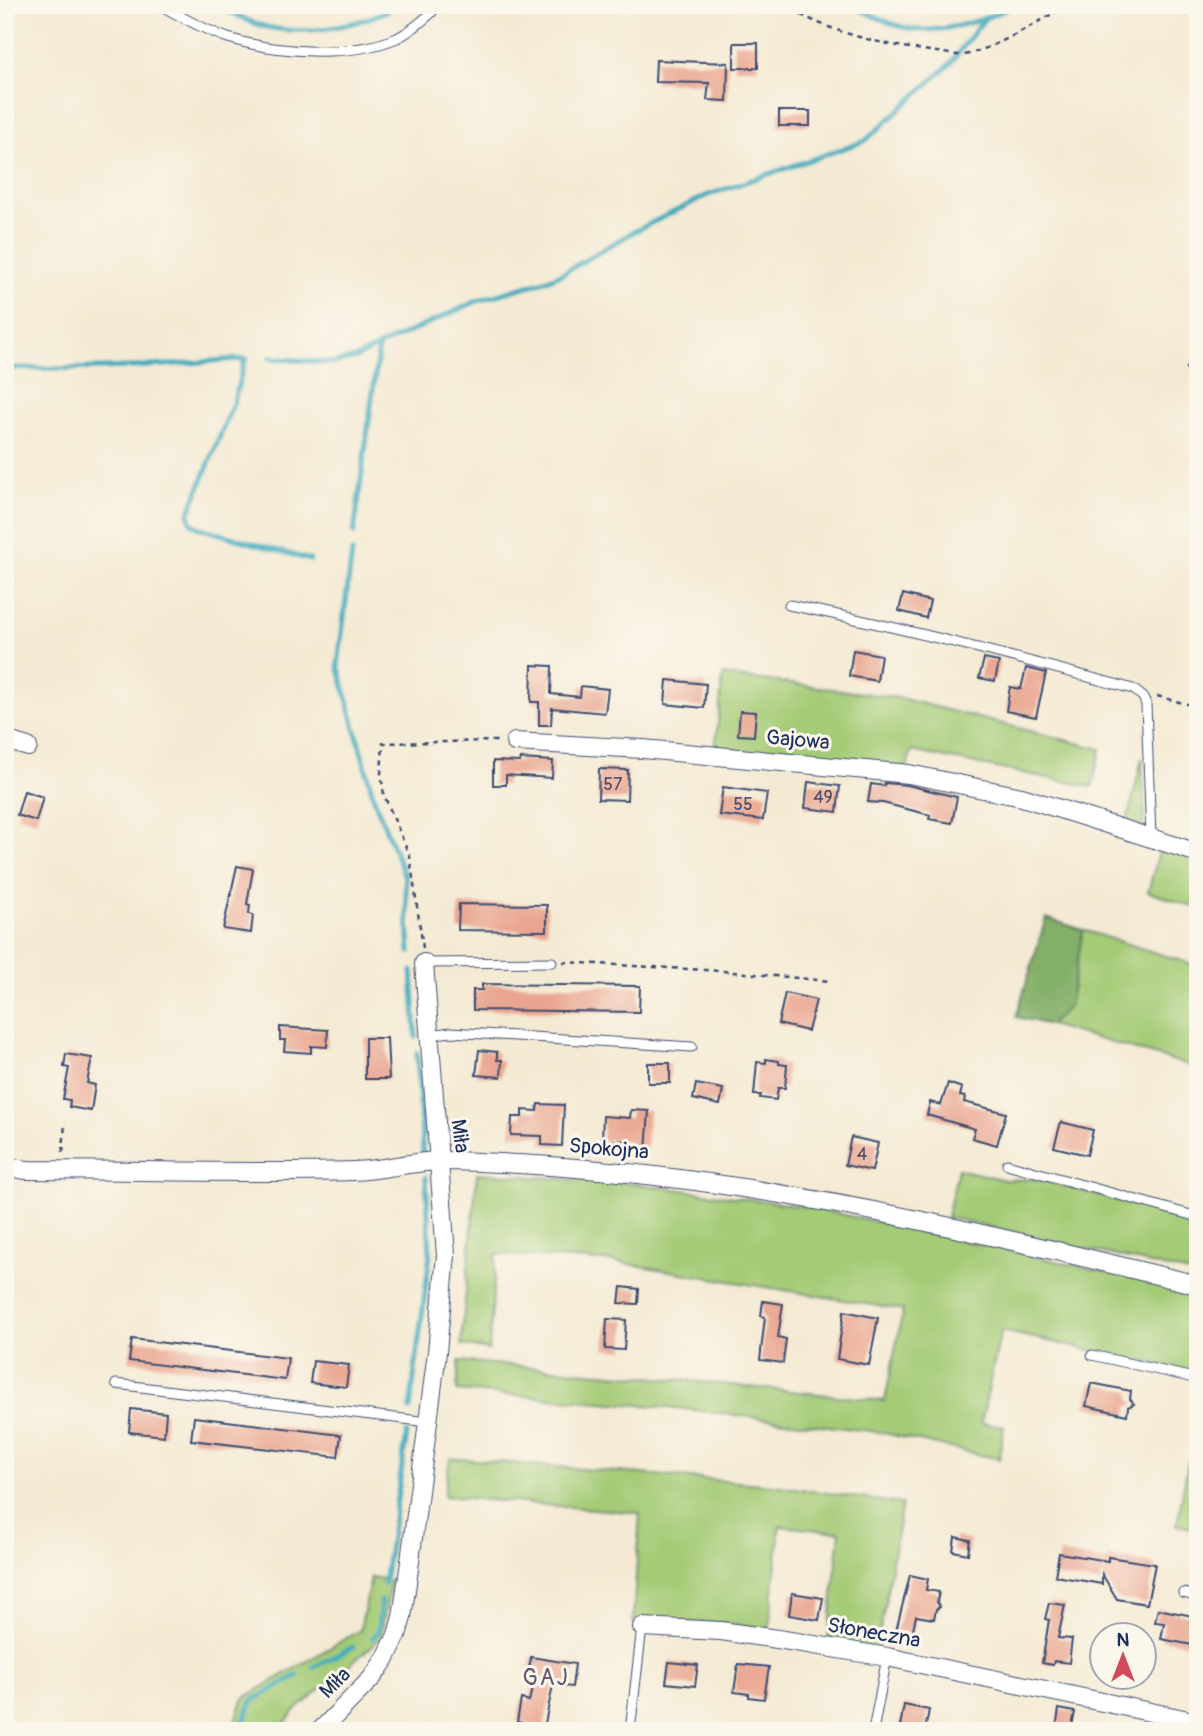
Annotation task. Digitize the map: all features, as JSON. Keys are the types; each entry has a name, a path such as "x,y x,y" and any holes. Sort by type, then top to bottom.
{"street":[{"path":"5,740 28,747"},
{"name":"Gajowa","path":"515,742 657,750 909,774 1023,797 1198,853"},
{"name":"Miła","path":"320,1731 372,1678 386,1658 397,1635 409,1569 446,1255 424,963"},
{"name":"Spokojna","path":"5,1167 27,1170 358,1171 441,1161 650,1176 806,1197 983,1233 1198,1284"},
{"name":"Słoneczna","path":"642,1627 721,1630 887,1657 1198,1722"}],"lane":[{"path":"160,5 227,37 279,50 307,51 372,45 398,37 439,5"},
{"path":"789,605 864,620 1025,659 1133,689 1143,697 1146,704 1152,838"},
{"path":"424,963 552,962"},
{"path":"429,1035 451,1032 692,1047"},
{"path":"1007,1164 1198,1217"},
{"path":"1092,1355 1198,1379"},
{"path":"116,1384 428,1422"},
{"path":"1183,1593 1198,1596"},
{"name":"Słoneczna","path":"630,1731 642,1627"},
{"path":"873,1731 887,1657"}],"path":[{"path":"783,5 812,22 866,39 965,55 995,44 1065,5"},
{"path":"1185,368 1198,370"},
{"path":"1143,697 1156,696 1198,707"},
{"path":"424,963 419,907 410,857 384,795 381,774 383,743 480,740 515,742"},
{"path":"552,962 723,971 829,981"},
{"path":"62,1170 65,1122"}],"green space":[{"path":"723,675 900,698 1101,749 1092,787 911,751 907,768 715,750"},
{"path":"1142,758 1145,815 1142,826 1127,823"},
{"path":"1160,848 1198,860 1198,908 1148,892"},
{"path":"1046,918 1083,930 1069,1006 1050,1025 1016,1017"},
{"path":"1083,930 1198,966 1198,1068 1050,1025 1069,1006"},
{"path":"958,1169 1005,1180 1037,1179 1198,1222 1198,1275 947,1217"},
{"path":"477,1173 638,1184 808,1207 1198,1292 1198,1373 1001,1331 981,1423 1004,1427 999,1459 879,1432 667,1407 457,1391 459,1361 885,1401 903,1310 616,1262 496,1254 489,1350 461,1345"},
{"path":"450,1458 773,1485 902,1504 877,1649 828,1642 840,1532 780,1526 769,1630 724,1623 633,1622 640,1513 444,1496"},
{"path":"1188,1462 1198,1464 1198,1529 1177,1525"},
{"path":"371,1577 391,1580 381,1638 295,1711 278,1731 231,1731 244,1698 360,1630"}],"building":[{"path":"734,43 758,43 758,68 734,68"},
{"path":"656,60 728,63 727,101 707,100 709,83 655,82"},
{"path":"779,111 810,111 810,126 779,126"},
{"path":"903,594 930,601 926,618 899,611"},
{"path":"853,650 881,655 877,681 849,676"},
{"path":"984,659 999,662 995,681 979,678"},
{"path":"532,665 552,666 551,694 580,697 581,686 608,689 605,713 552,708 551,725 539,725 539,702 531,702"},
{"path":"1026,668 1046,673 1036,717 1006,711 1010,687 1021,689"},
{"path":"667,680 706,684 704,708 665,704"},
{"path":"740,711 756,712 754,736 738,735"},
{"path":"520,759 553,761 552,778 506,775 506,785 493,785 493,761 520,762"},
{"path":"599,769 628,770 627,800 598,799"},
{"path":"808,782 840,786 837,812 805,808"},
{"path":"885,783 907,785 957,797 952,823 929,819 930,815 883,803 868,802 871,784 884,786"},
{"path":"723,787 767,793 763,820 719,815"},
{"path":"24,791 43,797 36,821 17,815"},
{"path":"237,866 253,869 247,904 250,905 249,914 253,915 251,933 223,929"},
{"path":"459,904 547,905 547,931 458,930"},
{"path":"482,984 640,986 639,1012 473,1010 473,990 482,990"},
{"path":"785,993 816,1000 808,1031 778,1024"},
{"path":"280,1027 328,1030 327,1047 311,1046 311,1053 284,1051 285,1040 280,1040"},
{"path":"365,1038 387,1038 389,1079 365,1079"},
{"path":"479,1050 497,1052 497,1060 502,1060 501,1077 476,1075"},
{"path":"66,1054 92,1058 87,1083 95,1085 91,1111 69,1107 70,1100 63,1099 69,1068 64,1067"},
{"path":"766,1059 787,1065 785,1088 778,1088 776,1100 754,1095 757,1062 766,1063"},
{"path":"648,1063 670,1063 670,1083 648,1083"},
{"path":"948,1083 962,1088 960,1096 965,1097 964,1102 1006,1113 997,1145 972,1138 975,1129 927,1115 930,1102 941,1105"},
{"path":"696,1084 723,1089 720,1105 693,1099"},
{"path":"538,1104 564,1105 562,1146 542,1145 542,1136 511,1135 512,1117 522,1117 522,1110 537,1111"},
{"path":"631,1110 649,1111 646,1151 627,1149 628,1141 602,1140 603,1116 630,1118"},
{"path":"1061,1122 1093,1130 1087,1155 1054,1147"},
{"path":"851,1137 878,1143 872,1171 845,1165"},
{"path":"621,1287 639,1289 638,1304 619,1303"},
{"path":"763,1301 783,1304 778,1337 786,1339 783,1363 760,1360 765,1317 761,1316"},
{"path":"844,1311 878,1318 869,1365 837,1359"},
{"path":"607,1319 626,1320 624,1350 605,1349"},
{"path":"132,1339 288,1358 285,1380 129,1361"},
{"path":"313,1361 349,1365 346,1387 310,1383"},
{"path":"1091,1383 1131,1391 1130,1399 1134,1404 1128,1407 1127,1415 1086,1406"},
{"path":"131,1409 166,1413 164,1436 129,1432"},
{"path":"194,1417 341,1435 338,1457 191,1440"},
{"path":"955,1537 970,1540 968,1554 953,1551"},
{"path":"1059,1553 1108,1561 1108,1557 1155,1564 1147,1604 1117,1599 1102,1574 1102,1584 1055,1576"},
{"path":"910,1575 928,1579 926,1590 939,1592 937,1602 940,1607 936,1609 934,1619 916,1616 912,1634 896,1631"},
{"path":"792,1593 823,1598 819,1620 789,1615"},
{"path":"1049,1603 1065,1605 1058,1638 1072,1639 1069,1663 1042,1663 1049,1620 1045,1619"},
{"path":"1158,1609 1198,1617 1198,1646 1161,1639 1164,1623 1155,1620"},
{"path":"531,1657 575,1664 572,1687 553,1685 544,1728 517,1722 521,1699 529,1701 535,1676 528,1675"},
{"path":"669,1662 698,1665 695,1686 666,1683"},
{"path":"738,1664 769,1667 764,1699 734,1692"},
{"path":"904,1705 929,1710 925,1731 900,1726"},
{"path":"1059,1709 1075,1712 1071,1731 1056,1729"}],"waterway":[{"path":"217,5 265,27 288,30 338,27 370,18 399,5"},
{"path":"851,5 895,25 924,30 965,24 1016,5"},
{"path":"354,533 379,346 477,301 563,273 635,231 708,195 865,141 949,65 986,17"},
{"path":"270,358 333,363 356,358 379,346"},
{"path":"245,359 234,401 189,513 191,523 200,528 310,560"},
{"path":"5,368 126,367 247,359"},
{"path":"352,552 338,665 375,802 405,877 410,952"},
{"path":"412,971 416,1037"},
{"path":"417,1053 423,1154"},
{"path":"410,1409 430,1254 426,1177"},
{"path":"384,1584 407,1433"},
{"path":"373,1638 378,1631 381,1601"},
{"path":"314,1667 353,1647"},
{"path":"240,1731 252,1701 298,1675"}],"district":[{"name":"GAJ","path":"546,1677"}]}
